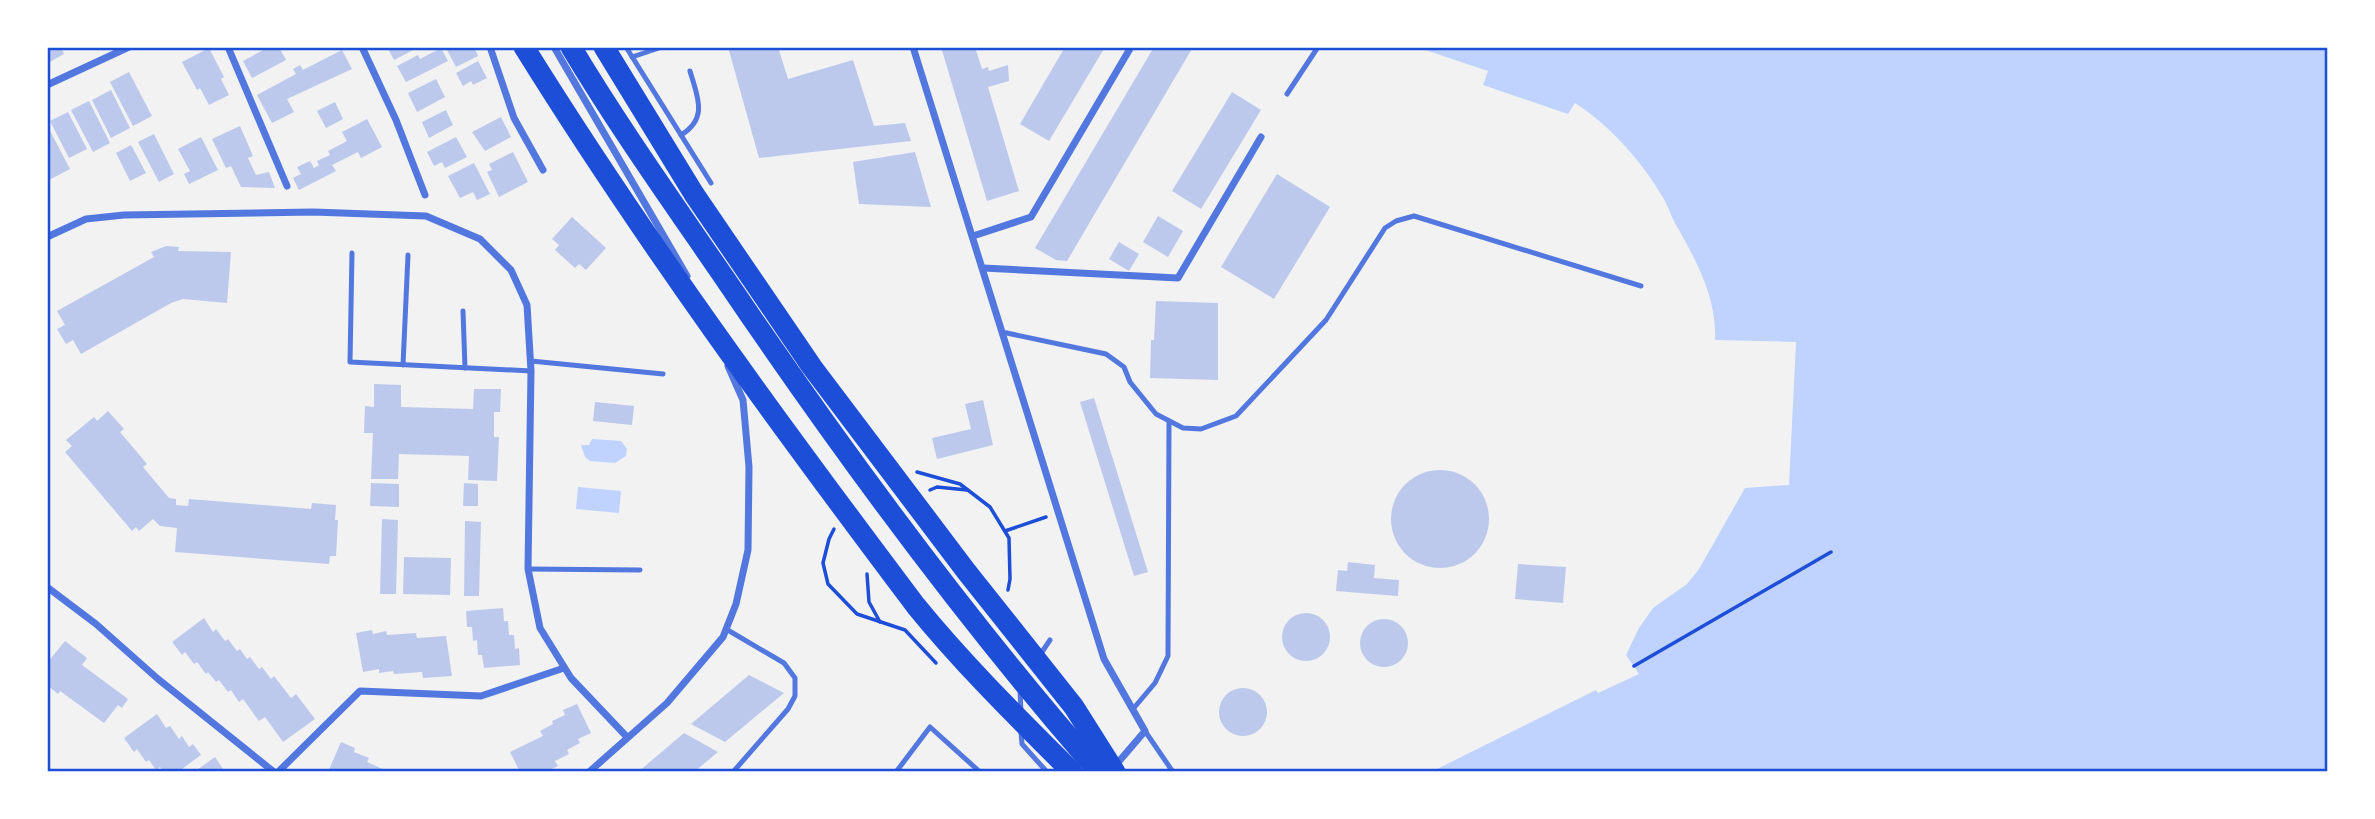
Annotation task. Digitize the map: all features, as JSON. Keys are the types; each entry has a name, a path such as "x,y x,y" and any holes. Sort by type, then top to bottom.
{"highway":[{"path":"524,47 653,243 741,369 894,576 945,641 1072,772"},
{"path":"572,47 690,228 840,443 992,642 1099,772"},
{"path":"619,54 694,194 812,367 958,560 1074,707 1115,772"}],"street":[{"path":"47,85 129,47"},
{"path":"228,47 287,186"},
{"path":"362,47 396,121 425,195"},
{"path":"490,47 514,118 542,170"},
{"path":"554,47 695,289 743,400 749,467 748,550 736,604 723,637 667,703 589,772"},
{"path":"913,47 1104,659 1145,731 1109,772"},
{"path":"973,236 1031,217 1130,47"},
{"path":"983,268 1178,278 1262,137"},
{"path":"47,237 86,219 124,215 313,212 426,216 480,239 511,270 527,305 531,360 528,569 540,628 571,678 627,737"},
{"path":"47,587 276,772 360,691 481,696 564,667"}],"lane":[{"path":"662,47 619,54 681,135 711,183"},
{"path":"1287,94 1318,47"},
{"path":"681,135 693,127 698,116 699,104 690,71"},
{"path":"1002,332 1106,354 1124,367 1130,382 1156,414 1183,428 1200,429 1236,416 1326,320 1385,228 1396,221 1414,216 1641,286"},
{"path":"352,253 350,362 531,371"},
{"path":"403,365 408,255"},
{"path":"463,311 465,368"},
{"path":"531,360 663,374"},
{"path":"1133,709 1155,683 1168,656 1169,421"},
{"path":"528,569 640,570"},
{"path":"726,629 784,663 795,678 795,696 788,709 733,772"},
{"path":"1034,663 1050,640"},
{"path":"1027,673 1020,683 1022,744 1047,772"},
{"path":"896,772 930,727 980,772"},
{"path":"1145,731 1173,772"}],"path":[{"path":"1004,531 1058,513"},
{"path":"1634,666 1831,552"}],"water":[{"path":"1416,47 2328,47 2328,772 1431,772 1596,690 1598,693 1639,674 1626,655 1639,628 1653,608 1687,584 1699,569 1745,488 1789,485 1796,342 1715,340 1713,311 1705,283 1665,201 1626,147 1588,112 1575,103 1568,114 1483,85 1488,71"},
{"path":"592,439 621,441 627,449 626,456 615,463 590,461 585,457 581,445 589,445"},
{"path":"578,487 621,491 619,513 576,509"}],"building":[{"path":"47,47 61,47 64,54 48,63"},
{"path":"269,47 279,47 286,60 252,78 243,61"},
{"path":"387,47 419,47 394,60"},
{"path":"454,47 474,47 478,56 456,67 447,50"},
{"path":"728,47 778,47 788,79 853,60 874,126 905,123 911,141 759,158"},
{"path":"941,47 975,47 982,69 988,67 989,71 1008,65 1009,81 988,87 1019,191 987,201"},
{"path":"1065,47 1105,47 1049,141 1020,124"},
{"path":"1154,47 1193,47 1067,261 1056,260 1035,248"},
{"path":"209,48 224,77 221,79 229,95 209,105 200,88 197,90 182,62"},
{"path":"441,48 448,61 406,82 397,66 418,55 420,59"},
{"path":"342,50 352,69 287,99 294,112 272,123 257,95 296,74 293,69 300,65 303,70"},
{"path":"478,61 487,78 473,85 471,81 463,86 456,73"},
{"path":"129,72 152,116 133,126 110,82"},
{"path":"436,79 445,97 417,112 408,93"},
{"path":"111,90 130,128 111,138 92,100"},
{"path":"1232,92 1261,110 1201,209 1172,191"},
{"path":"89,101 110,143 93,152 71,110"},
{"path":"335,102 343,119 326,128 317,111"},
{"path":"446,110 453,125 429,138 422,122"},
{"path":"68,112 87,149 69,158 50,121"},
{"path":"501,117 511,137 485,151 472,132"},
{"path":"367,119 382,147 361,158 358,152 332,165 336,171 299,190 293,178 301,174 297,167 310,161 314,168 319,165 317,161 330,155 328,151 347,141 342,132"},
{"path":"47,125 70,169 49,180 47,177"},
{"path":"240,126 253,156 248,158 256,175 269,172 275,188 241,187 231,166 226,168 212,139"},
{"path":"154,134 174,174 159,182 138,142"},
{"path":"201,137 218,170 189,184 184,174 190,171 178,149"},
{"path":"456,137 467,157 445,168 442,162 434,166 427,152"},
{"path":"131,145 146,173 130,181 116,153"},
{"path":"513,152 528,182 499,197 487,172 492,170 489,164"},
{"path":"915,152 931,207 859,204 853,162"},
{"path":"474,163 490,194 477,200 473,192 460,198 448,176"},
{"path":"1277,174 1330,207 1274,299 1221,267"},
{"path":"1158,216 1183,231 1168,257 1143,242"},
{"path":"572,217 606,248 586,270 579,264 575,268 555,250 559,245 552,239"},
{"path":"1119,242 1139,254 1129,271 1109,259"},
{"path":"166,246 179,247 178,251 231,252 227,303 183,299 171,303 81,354 73,340 66,344 57,329 65,325 57,311 154,257 151,252"},
{"path":"1156,301 1218,303 1218,380 1150,378"},
{"path":"374,384 401,385 401,407 473,409 474,389 501,389 500,412 494,412 494,437 499,437 497,481 468,480 469,456 399,454 398,479 371,479 373,433 364,433 365,406 374,407"},
{"path":"1094,398 1148,572 1134,576 1080,402"},
{"path":"983,400 993,445 937,459 932,438 971,429 965,404"},
{"path":"595,402 634,406 632,425 593,421"},
{"path":"108,411 124,429 120,432 147,464 143,467 169,498 176,499 176,505 188,506 189,499 311,509 312,503 336,505 336,556 330,556 329,564 175,552 177,528 160,526 153,519 139,531 136,527 132,531 65,452 72,446 66,440 94,417 97,421"},
{"path":"1440,470 1459,474 1475,484 1485,500 1489,519 1485,538 1475,554 1459,564 1440,568 1421,564 1405,554 1395,538 1391,519 1395,500 1405,484 1421,474"},
{"path":"371,483 399,484 399,507 370,506"},
{"path":"464,483 478,484 478,506 463,506"},
{"path":"382,519 398,520 396,594 380,594"},
{"path":"465,521 481,522 479,596 464,596"},
{"path":"404,557 451,558 450,595 403,594"},
{"path":"1348,562 1375,565 1374,578 1399,580 1398,596 1336,591 1338,570 1347,571"},
{"path":"1518,564 1566,567 1563,603 1515,599"},
{"path":"503,608 509,635 514,635 515,649 519,648 520,665 484,668 482,655 478,655 477,640 473,641 472,627 467,627 466,611"},
{"path":"1306,613 1323,620 1330,637 1323,654 1306,661 1289,654 1282,637 1289,620"},
{"path":"204,618 213,632 216,629 237,651 240,649 247,659 250,657 259,669 262,667 271,679 274,676 291,698 296,694 315,719 283,742 265,717 259,721 243,699 239,702 231,690 228,692 219,680 216,682 208,672 206,674 185,652 182,655 172,642"},
{"path":"1384,619 1401,626 1408,643 1401,660 1384,667 1367,660 1360,643 1367,626"},
{"path":"372,630 373,634 386,631 387,635 416,633 417,638 446,636 452,676 423,678 422,672 379,673 379,669 363,672 356,633"},
{"path":"65,641 87,658 82,665 128,699 122,708 118,705 104,723 60,691 58,694 47,685 47,663"},
{"path":"749,675 784,693 725,742 691,724"},
{"path":"1243,688 1260,695 1267,712 1260,729 1243,736 1226,729 1219,712 1226,695"},
{"path":"577,704 591,733 578,739 580,743 567,750 569,754 555,761 558,766 545,772 520,772 510,752 543,736 540,731 565,715 563,710"},
{"path":"157,714 166,728 170,726 179,739 182,736 189,747 193,744 201,755 178,772 163,772 160,767 156,770 137,749 134,752 124,738"},
{"path":"684,733 718,752 694,772 638,772"},
{"path":"341,742 355,748 354,752 369,758 367,762 389,772 328,772"},
{"path":"215,757 225,772 194,772"}]}
